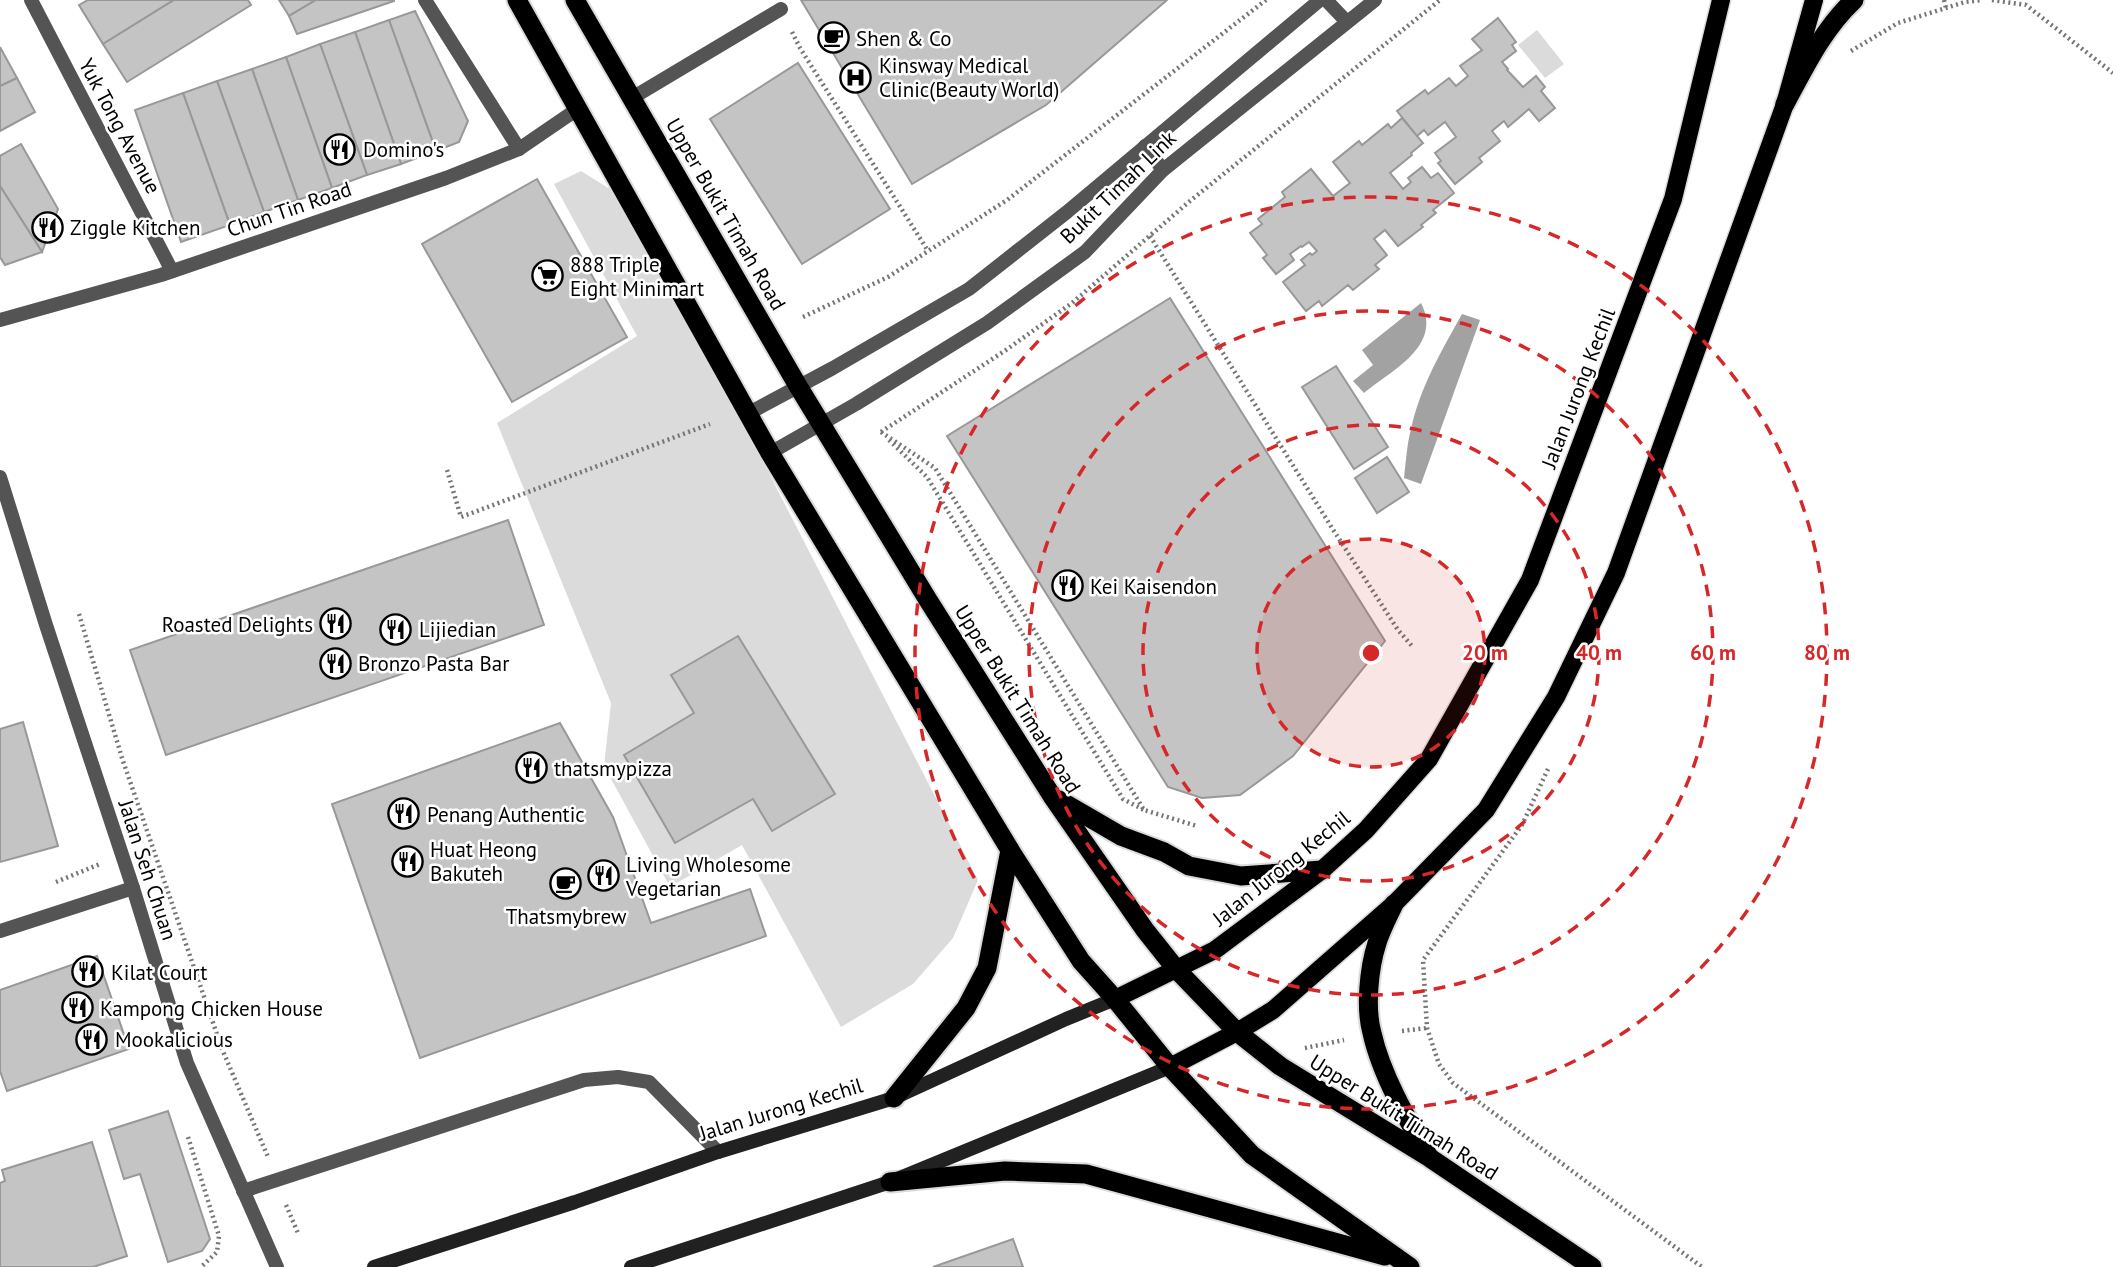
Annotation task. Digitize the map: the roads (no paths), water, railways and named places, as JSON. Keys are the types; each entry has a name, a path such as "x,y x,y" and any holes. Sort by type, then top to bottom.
{"highway":[{"path":"517,0 770,453 1010,850 1081,961 1170,1068 1252,1155 1405,1264"},
{"name":"Upper Bukit Timah Road","path":"575,0 798,386 928,600 1052,796 1176,970 1237,1032 1280,1066 1430,1158 1592,1267"},
{"path":"1785,104 1821,37 1854,0"},
{"path":"1052,796 1121,836 1164,852 1189,866 1241,876 1322,870"},
{"path":"894,1098 966,1008 987,968 1010,850"},
{"path":"1394,904 1376,944 1368,1013 1372,1035 1387,1075 1408,1122 1430,1158"},
{"path":"890,1182 1005,1171 1086,1174 1405,1264"}],"main road":[{"name":"Jalan Jurong Kechil","path":"374,1267 719,1152 894,1098 1115,999 1215,950 1322,870 1366,830 1429,760 1530,580 1673,199 1721,0"},
{"path":"631,1267 890,1182 1170,1068 1273,1010 1394,904 1486,810 1562,684 1616,573 1785,104 1814,0"}],"street":[{"name":"Yuk Tong Avenue","path":"31,0 173,271"},
{"path":"425,0 519,149"},
{"path":"1323,0 1347,22"},
{"name":"Bukit Timah Link","path":"748,413 833,368 969,289 1067,212 1323,0"},
{"name":"Bukit Timah Link","path":"770,453 856,404 987,323 1085,252 1163,170 1375,0"},
{"path":"632,98 781,9"},
{"name":"Chun Tin Road","path":"0,320 173,271 446,178 519,149 579,108"},
{"path":"1145,146 1163,170"},
{"name":"Jalan Seh Chuan","path":"0,477 187,1063 277,1267"},
{"path":"0,931 133,888"},
{"path":"243,1191 584,1080 618,1077 649,1082 719,1152"}],"place":[{"name":"Shen & Co","path":"833,38"},
{"name":"Kinsway Medical Clinic(Beauty World)","path":"856,77"},
{"name":"Domino's","path":"340,149"},
{"name":"Ziggle Kitchen","path":"47,227"},
{"name":"888 Triple Eight Minimart","path":"547,276"},
{"name":"Kei Kaisendon","path":"1067,586"},
{"name":"Roasted Delights","path":"336,624"},
{"name":"Lijiedian","path":"396,629"},
{"name":"Bronzo Pasta Bar","path":"335,663"},
{"name":"thatsmypizza","path":"531,768"},
{"name":"Penang Authentic","path":"404,814"},
{"name":"Huat Heong Bakuteh","path":"407,861"},
{"name":"Living Wholesome Vegetarian","path":"603,876"},
{"name":"Thatsmybrew","path":"566,884"},
{"name":"Kilat Court","path":"88,972"},
{"name":"Kampong Chicken House","path":"77,1008"},
{"name":"Mookalicious","path":"92,1039"}]}
